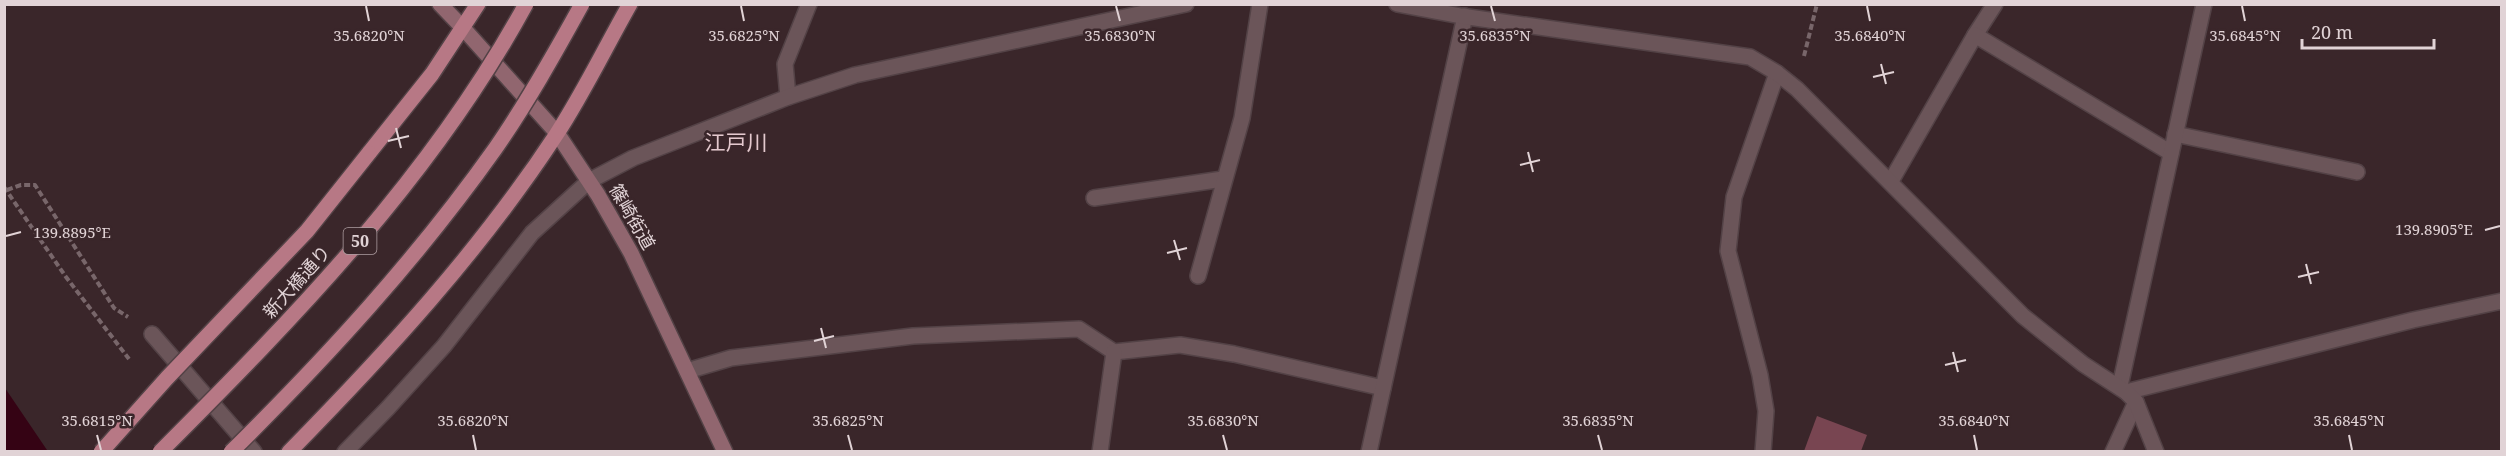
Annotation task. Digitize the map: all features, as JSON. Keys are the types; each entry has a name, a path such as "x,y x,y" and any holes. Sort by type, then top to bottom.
{"main road":[{"name":"篠崎街道","path":"440,4 557,133 589,181 631,253 725,452"},
{"name":"50","path":"101,452 166,378 307,231 432,74 478,4"},
{"name":"新大橋通り","path":"160,452 309,301 376,223 432,151 513,30 526,4"},
{"path":"231,452 345,334 400,272 454,204 529,97 582,4"},
{"path":"289,452 410,324 521,186 557,133 630,4"}],"street":[{"path":"788,98 785,64 809,4"},
{"path":"345,452 444,346 532,234 589,181 633,158 788,98 855,75 1186,4"},
{"path":"1198,276 1223,179 1242,118 1260,4"},
{"path":"1397,4 1750,57 1777,73 1797,89 2023,316 2083,364 2127,393 2156,452"},
{"path":"1891,181 1995,4"},
{"path":"2113,452 2127,393 2171,153 2204,4"},
{"path":"1369,452 1462,12"},
{"path":"1975,35 2171,153"},
{"path":"1763,452 1766,411 1760,375 1728,251 1734,197 1777,73"},
{"path":"2175,134 2357,172"},
{"path":"1094,198 1223,179"},
{"path":"2127,393 2391,326 2502,301"},
{"path":"687,371 731,358 913,336 1079,329 1114,352 1180,345 1234,354 1383,388"},
{"path":"152,334 254,452"},
{"path":"1100,452 1114,352"}],"path":[{"path":"1797,89 1817,4"},
{"path":"66,277 6,189 21,185 35,185 114,308 152,334"}],"shaded area":[{"path":"5,388 47,450 48,451 5,451"},
{"path":"1817,416 1867,435 1861,451 1804,451"}],"district":[{"name":"江戸川","path":"736,143"}]}
